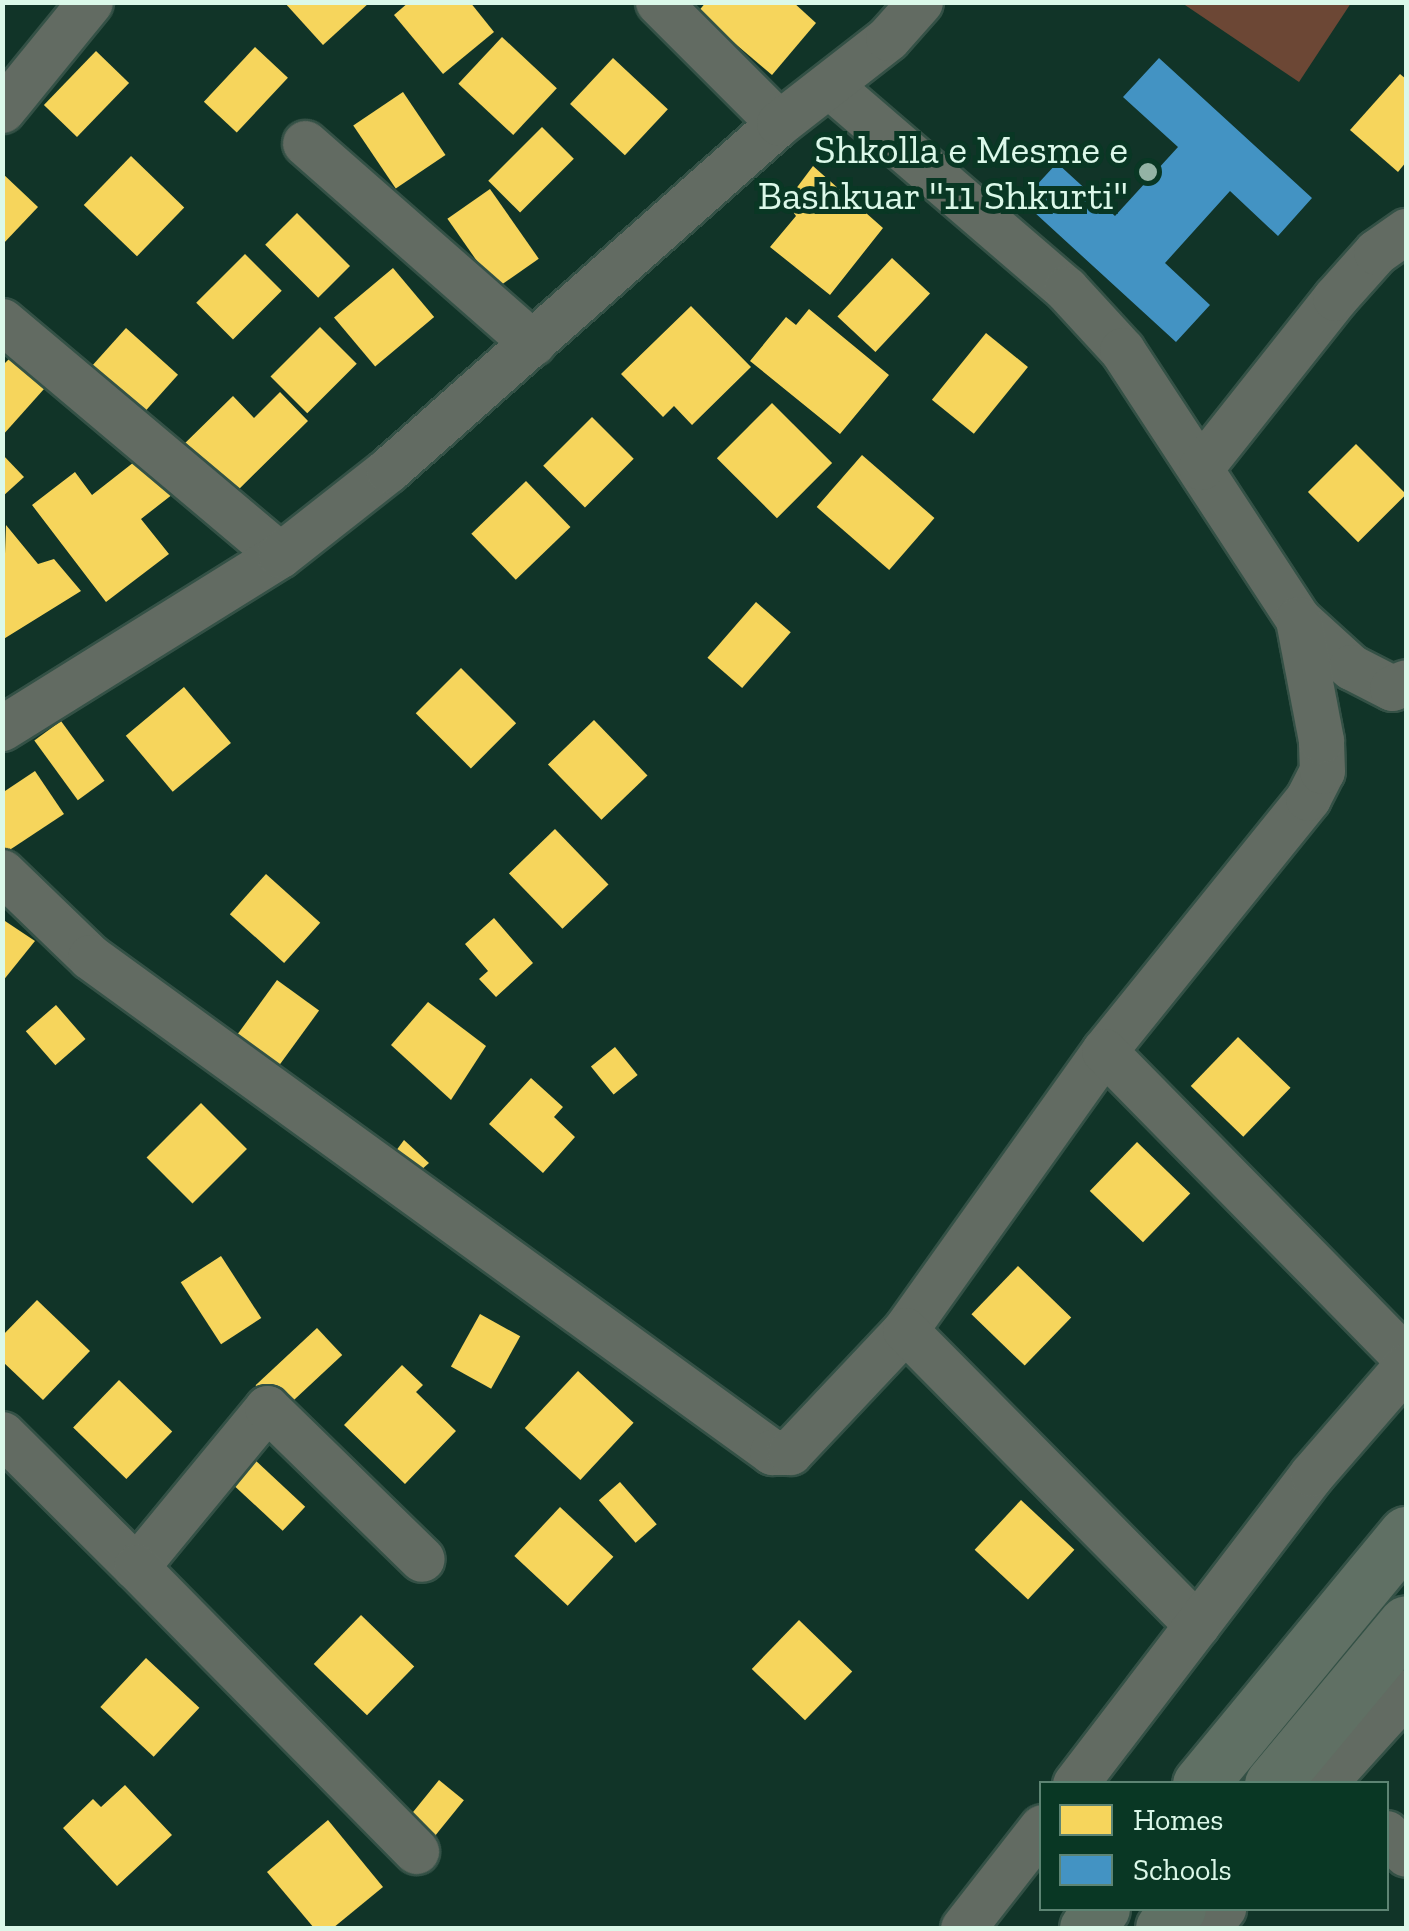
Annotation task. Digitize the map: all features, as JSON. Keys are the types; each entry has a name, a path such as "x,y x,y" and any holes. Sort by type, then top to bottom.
{"highway":[{"path":"1202,1781 1406,1534"},
{"path":"1275,1781 1406,1624"}],"street":[{"path":"2,110 90,2"},
{"path":"658,2 779,123"},
{"path":"2,728 280,556 534,343 779,123 830,86 920,2"},
{"path":"830,86 1066,289 1122,350 1298,619 1352,668 1392,688 1406,682"},
{"path":"305,143 534,343"},
{"path":"1201,467 1334,298 1376,252 1406,230"},
{"path":"2,321 280,556"},
{"path":"2,872 90,957 772,1452 806,1442 905,1330 1104,1052 1308,798 1322,771 1298,619"},
{"path":"1104,1052 1406,1358"},
{"path":"905,1330 1196,1625"},
{"path":"1077,1781 1312,1474 1406,1366"},
{"path":"136,1567 266,1408 422,1559"},
{"path":"2,1434 416,1851"},
{"path":"1331,1781 1406,1692"},
{"path":"963,1928 1039,1831"}],"shaded area":[{"path":"1182,3 1351,3 1299,82"}],"building: Homes":[{"path":"284,2 370,2 323,45"},
{"path":"409,2 470,2 494,32 443,74 394,15"},
{"path":"706,2 793,2 816,23 772,75 698,12"},
{"path":"502,37 557,88 513,135 458,84"},
{"path":"255,47 288,78 237,133 204,102"},
{"path":"96,51 129,83 77,137 44,105"},
{"path":"613,58 668,109 625,155 570,104"},
{"path":"1400,74 1406,79 1406,162 1398,172 1350,130"},
{"path":"403,92 445,155 396,189 353,126"},
{"path":"542,127 574,159 520,213 488,181"},
{"path":"131,156 184,207 137,256 84,205"},
{"path":"813,166 883,228 830,295 770,247 796,216 786,202"},
{"path":"2,173 38,207 2,245"},
{"path":"490,189 539,259 496,288 447,219"},
{"path":"297,213 350,266 318,298 265,245"},
{"path":"245,254 282,291 233,340 196,303"},
{"path":"892,258 930,293 875,352 837,317"},
{"path":"393,268 434,317 375,367 334,317"},
{"path":"691,306 751,367 692,425 674,406 663,417 621,374"},
{"path":"809,309 889,375 840,434 750,361 786,317 796,325"},
{"path":"320,327 357,364 307,413 271,376"},
{"path":"126,328 178,375 144,413 92,366"},
{"path":"986,333 1028,367 974,434 932,400"},
{"path":"10,358 44,389 2,436 2,366"},
{"path":"280,392 308,421 228,500 179,449 233,396 254,418"},
{"path":"772,403 832,463 777,518 717,458"},
{"path":"592,417 634,459 585,508 543,466"},
{"path":"1356,444 1406,494 1358,542 1308,492"},
{"path":"2,454 24,477 2,497"},
{"path":"143,455 173,494 141,519 169,554 106,602 32,505 75,472 92,495"},
{"path":"862,455 934,518 889,570 817,507"},
{"path":"526,481 570,527 516,580 471,534"},
{"path":"6,525 38,564 54,559 81,591 2,640"},
{"path":"756,602 791,632 742,688 707,658"},
{"path":"461,668 516,723 471,768 416,713"},
{"path":"184,687 231,743 173,792 126,736"},
{"path":"594,720 647,775 601,820 548,764"},
{"path":"61,721 104,781 78,800 34,740"},
{"path":"35,771 64,814 2,855 2,793"},
{"path":"555,829 608,884 562,929 509,873"},
{"path":"266,874 320,923 284,963 230,914"},
{"path":"494,918 533,963 496,997 479,979 488,971 465,944"},
{"path":"2,919 35,941 2,982"},
{"path":"277,980 319,1011 276,1070 234,1039"},
{"path":"428,1002 486,1046 451,1100 391,1045"},
{"path":"56,1005 86,1039 55,1065 26,1031"},
{"path":"1238,1037 1291,1088 1243,1137 1191,1086"},
{"path":"615,1047 638,1075 614,1094 591,1067"},
{"path":"531,1078 563,1107 554,1117 575,1137 543,1173 489,1124"},
{"path":"201,1103 247,1149 193,1203 147,1157"},
{"path":"404,1140 429,1163 411,1179 390,1159"},
{"path":"1137,1142 1190,1193 1143,1242 1090,1191"},
{"path":"221,1256 261,1318 221,1344 181,1282"},
{"path":"1018,1266 1071,1317 1025,1366 971,1314"},
{"path":"37,1300 90,1351 43,1400 2,1361 2,1336"},
{"path":"480,1314 520,1336 491,1389 451,1366"},
{"path":"317,1328 342,1355 281,1412 256,1385"},
{"path":"402,1365 423,1385 416,1392 456,1431 405,1484 344,1425"},
{"path":"578,1371 634,1423 580,1480 525,1428"},
{"path":"119,1380 172,1431 126,1479 73,1427"},
{"path":"254,1459 305,1507 283,1531 231,1483"},
{"path":"620,1482 657,1524 636,1543 599,1500"},
{"path":"1021,1500 1074,1550 1028,1600 975,1550"},
{"path":"560,1507 613,1557 568,1606 514,1556"},
{"path":"361,1615 414,1666 367,1715 314,1664"},
{"path":"799,1620 852,1671 805,1720 752,1669"},
{"path":"146,1658 199,1708 154,1757 100,1707"},
{"path":"439,1780 464,1800 435,1836 410,1816"},
{"path":"125,1785 172,1835 117,1886 63,1828 93,1799 101,1807"},
{"path":"328,1820 383,1887 333,1928 314,1928 267,1872"}],"building: Schools":[{"path":"1159,58 1312,198 1278,236 1230,191 1165,263 1210,305 1176,342 1022,201 1057,163 1115,216 1178,147 1123,97"}],"place":[{"name":"Shkolla e Mesme e Bashkuar \"11 Shkurti\"","path":"1148,172"}]}
